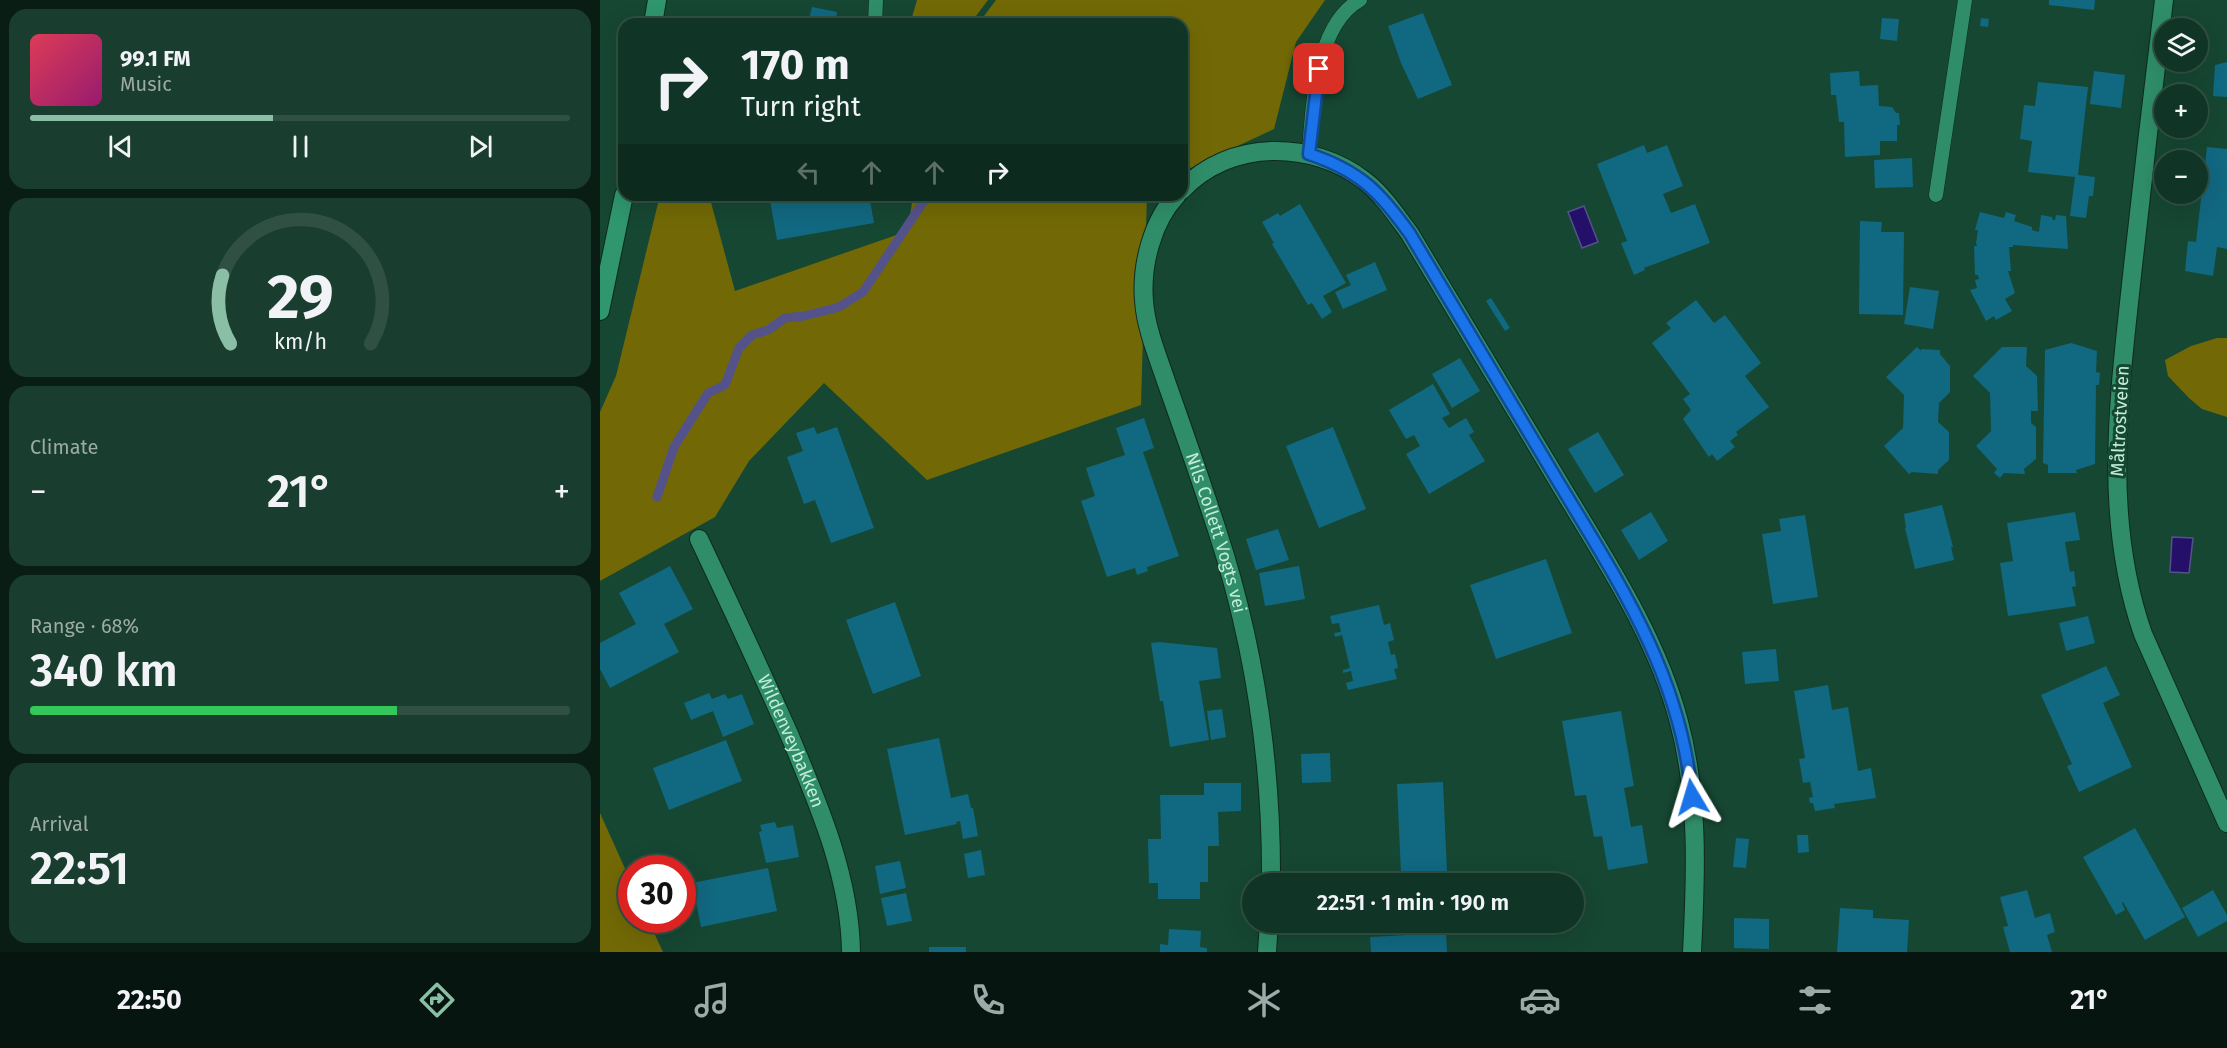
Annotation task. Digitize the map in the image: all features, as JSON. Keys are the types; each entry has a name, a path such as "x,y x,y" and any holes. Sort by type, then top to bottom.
{"street":[{"path":"654,18 657,0"},
{"name":"Måltrostveien","path":"2164,0 2122,378 2116,470 2119,527 2128,585 2143,634 2227,823"},
{"path":"1188,183 1212,167 1252,152 1272,150 1309,154 1346,169 1364,181 1393,211 1410,234 1621,585 1666,680 1690,774 1695,875 1692,952"},
{"path":"600,311 623,201"},
{"name":"Nils Collett Vogts vei","path":"1173,201 1160,220 1152,240 1144,274 1144,303 1155,349 1218,531 1249,647 1270,801 1271,873"},
{"name":"Wildenveybakken","path":"699,540 770,691 809,781 828,832 845,898 851,952"},
{"path":"1267,952 1268,933"}],"lane":[{"path":"875,18 876,0"},
{"path":"1309,154 1319,69 1326,43 1342,13 1360,0"},
{"path":"1936,195 1965,0"}],"shaded area":[{"path":"917,0 988,0 974,18 912,18"},
{"path":"996,0 1325,0 1296,42 1274,129 1188,169 1188,18 982,18"},
{"path":"659,201 711,201 735,291 908,231 912,201 1147,201 1141,405 927,480 824,383 749,461 715,517 600,581 600,412 616,376"},
{"path":"1584,206 1598,242 1582,248 1568,212"},
{"path":"2217,338 2227,338 2227,417 2202,409 2189,398 2168,376 2165,360 2191,346"},
{"path":"2172,537 2193,538 2189,573 2170,572"},
{"path":"600,813 619,855 618,933 654,933 663,952 600,952"}],"building":[{"path":"2049,0 2095,0 2094,10 2049,5"},
{"path":"812,7 837,12 836,18 809,18"},
{"path":"1423,13 1452,85 1418,99 1401,63 1388,26"},
{"path":"1882,18 1899,19 1897,41 1880,39"},
{"path":"1981,18 1989,19 1988,27 1980,26"},
{"path":"2227,62 2227,97 2213,96 2215,65"},
{"path":"1859,71 1860,86 1878,85 1879,106 1892,107 1896,113 1899,113 1900,125 1897,125 1897,141 1880,141 1880,155 1845,157 1844,122 1839,122 1836,95 1831,95 1830,73"},
{"path":"2094,71 2125,75 2121,108 2090,104"},
{"path":"2038,82 2088,87 2078,175 2095,177 2093,196 2089,196 2086,218 2070,216 2075,177 2028,172 2032,141 2020,139 2024,105 2035,106"},
{"path":"1644,145 1647,153 1667,145 1683,186 1663,194 1671,213 1695,204 1710,243 1644,268 1645,270 1634,275 1621,243 1627,241 1597,164"},
{"path":"2207,147 2227,149 2227,249 2217,247 2213,276 2185,271 2188,241 2196,242 2200,204 2208,204"},
{"path":"1912,158 1913,187 1875,188 1874,160"},
{"path":"770,201 870,201 874,223 777,240"},
{"path":"1300,204 1346,283 1323,296 1332,312 1322,319 1312,303 1308,305 1272,244 1274,243 1262,222 1278,213 1280,216"},
{"path":"1980,212 2004,218 2006,212 2016,215 2014,221 2039,232 2041,215 2052,217 2053,220 2056,215 2066,216 2068,249 2013,245 2009,247 2011,271 2008,271 2015,293 2005,299 2012,311 1996,320 1994,316 1986,321 1970,290 1977,288 1975,280 1979,279 1978,275 1975,275 1974,246 1977,246 1978,230 1975,230"},
{"path":"1860,221 1882,222 1881,232 1904,232 1903,315 1859,314"},
{"path":"1375,262 1387,290 1343,309 1335,292 1351,285 1346,275"},
{"path":"1910,287 1939,291 1933,329 1904,324"},
{"path":"1491,298 1510,328 1505,331 1486,301"},
{"path":"1696,300 1714,323 1725,315 1761,363 1745,376 1769,407 1736,432 1738,435 1730,441 1735,447 1717,461 1712,454 1709,457 1683,419 1691,410 1683,399 1690,394 1652,343 1671,328 1666,323"},
{"path":"2071,343 2097,351 2096,372 2100,373 2099,385 2096,385 2095,464 2076,470 2077,473 2048,473 2048,465 2043,463 2045,350"},
{"path":"1917,347 1921,351 1921,349 1940,350 1940,354 1950,366 1950,392 1939,403 1938,422 1949,432 1949,460 1938,470 1938,474 1912,472 1909,474 1884,446 1903,428 1904,395 1886,377"},
{"path":"2002,347 2027,347 2026,366 2037,376 2038,411 2031,411 2031,423 2036,427 2036,459 2024,469 2025,474 2004,473 2000,478 1994,473 1997,469 1976,446 1991,431 1990,393 1973,376"},
{"path":"1460,358 1480,391 1452,408 1432,374"},
{"path":"1433,384 1450,414 1442,418 1449,428 1466,418 1474,432 1469,435 1485,461 1429,494 1406,454 1420,446 1414,435 1406,439 1389,410"},
{"path":"1144,418 1154,448 1143,452 1179,556 1147,567 1148,571 1137,575 1135,568 1107,577 1081,501 1095,496 1086,468 1125,455 1116,428"},
{"path":"814,427 817,434 837,427 874,528 831,543 815,500 804,504 787,457 803,451 796,433"},
{"path":"1333,427 1366,509 1319,528 1286,446"},
{"path":"1598,432 1624,475 1595,493 1568,449"},
{"path":"1942,505 1954,560 1915,569 1904,514"},
{"path":"1651,512 1668,541 1639,560 1621,530"},
{"path":"2075,512 2080,540 2065,542 2070,572 2074,571 2076,586 2072,587 2076,606 2008,616 2000,563 2013,561 2007,523"},
{"path":"1805,515 1818,597 1773,604 1762,534 1781,531 1779,519"},
{"path":"1278,529 1289,560 1256,570 1246,539"},
{"path":"1546,559 1572,633 1496,659 1470,585"},
{"path":"670,566 693,609 664,624 679,652 610,688 600,669 600,643 636,624 619,593"},
{"path":"1299,566 1305,599 1265,606 1259,573"},
{"path":"895,602 921,676 873,694 846,620"},
{"path":"1379,605 1384,625 1390,623 1394,640 1388,642 1391,655 1395,654 1398,668 1394,669 1397,679 1348,690 1346,683 1353,681 1351,671 1343,673 1343,670 1350,668 1342,635 1335,637 1334,633 1341,632 1339,623 1332,624 1330,616"},
{"path":"2088,616 2095,643 2066,651 2059,623"},
{"path":"1151,643 1217,648 1221,678 1199,681 1209,740 1170,747"},
{"path":"1776,649 1779,681 1745,684 1742,652"},
{"path":"2106,666 2120,695 2103,703 2132,767 2079,792 2067,766 2072,764 2041,695"},
{"path":"1828,685 1832,710 1848,707 1858,771 1871,768 1876,798 1834,804 1835,808 1815,811 1809,798 1813,797 1810,782 1803,783 1799,759 1805,758 1794,691"},
{"path":"709,693 712,699 725,694 728,699 742,694 754,724 723,737 713,711 691,720 684,703"},
{"path":"1222,709 1226,737 1211,740 1207,711"},
{"path":"1621,711 1634,786 1624,788 1631,827 1642,825 1648,863 1608,870 1602,836 1594,837 1586,795 1575,796 1562,721"},
{"path":"939,738 951,798 968,794 978,836 963,839 960,821 956,822 957,824 905,835 887,749"},
{"path":"726,740 742,781 669,810 653,768"},
{"path":"1330,753 1331,782 1302,783 1301,754"},
{"path":"1443,782 1447,872 1401,873 1397,784"},
{"path":"1204,783 1241,783 1241,811 1218,812 1219,846 1208,846 1208,882 1200,882 1200,899 1158,899 1158,883 1149,883 1148,839 1161,839 1160,795 1204,795"},
{"path":"775,822 777,828 793,825 799,857 766,863 759,832 762,831 760,825"},
{"path":"2135,828 2185,917 2145,940 2123,902 2125,910 2116,915 2083,857"},
{"path":"1797,835 1808,835 1809,852 1798,853"},
{"path":"1736,838 1749,839 1746,868 1733,867"},
{"path":"981,850 985,875 968,878 964,854"},
{"path":"900,861 906,888 880,894 875,866"},
{"path":"768,868 777,911 701,927 696,903 696,882"},
{"path":"2027,890 2035,918 2050,913 2055,932 2047,935 2052,952 2010,952 2003,927 2008,926 2000,897"},
{"path":"2213,890 2227,915 2227,921 2198,937 2182,908"},
{"path":"906,893 912,921 887,926 881,898"},
{"path":"1840,908 1873,910 1873,918 1909,920 1907,952 1837,952"},
{"path":"1734,918 1769,919 1769,949 1734,948"},
{"path":"1169,929 1201,931 1200,947 1207,948 1207,952 1160,952 1160,944 1168,945"},
{"path":"1446,933 1447,952 1371,952 1370,937"},
{"path":"929,947 966,947 966,952 929,952"}],"waterway":[{"path":"657,497 674,447 708,393 725,385 739,348 752,335 768,330 785,318 804,316 839,307 863,292 924,201"}],"route":[{"path":"1319,69 1309,154 1346,169 1364,181 1377,192 1410,234 1621,585 1666,680 1679,722 1690,774 1692,797"}]}
